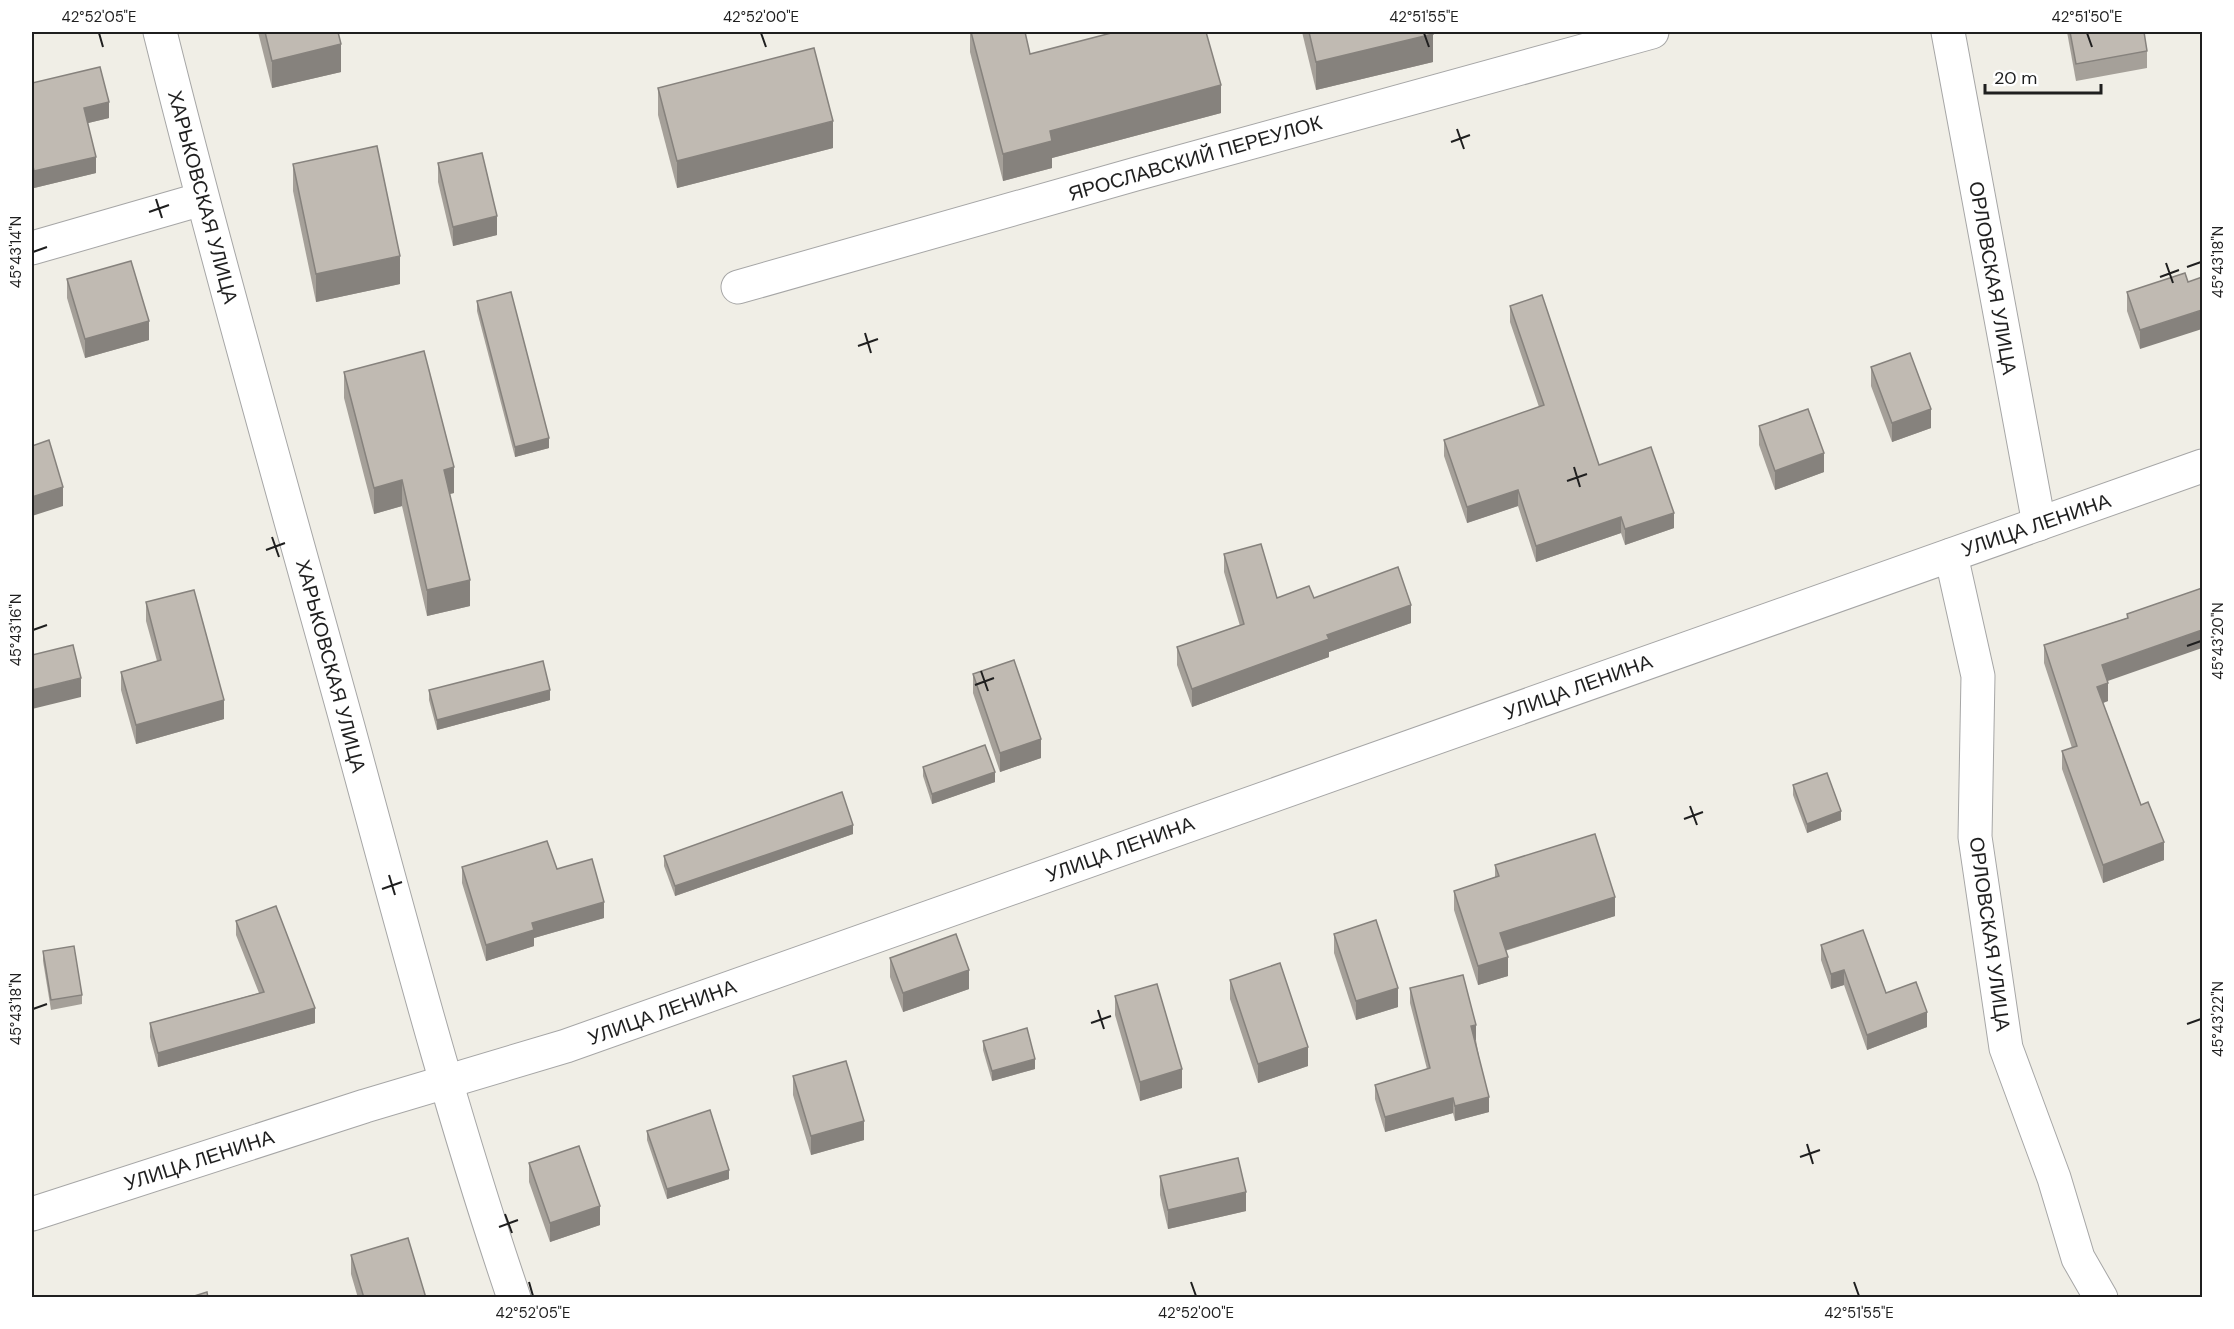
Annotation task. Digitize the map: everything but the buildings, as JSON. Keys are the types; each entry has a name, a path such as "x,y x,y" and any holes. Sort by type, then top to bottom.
{"street":[{"name":"ХАРЬКОВСКАЯ УЛИЦА","path":"160,32 202,199 447,1081 514,1298"},
{"name":"ЯРОСЛАВСКИЙ ПЕРЕУЛОК","path":"738,287 1136,174 1652,32"},
{"name":"ОРЛОВСКАЯ УЛИЦА","path":"1948,32 2039,524"},
{"path":"32,248 202,199"},
{"name":"УЛИЦА ЛЕНИНА","path":"32,1214 447,1081 577,1042 2202,466"},
{"name":"ОРЛОВСКАЯ УЛИЦА","path":"1952,555 1978,676 1975,837 2006,1048 2054,1178 2078,1258 2101,1298"}]}
